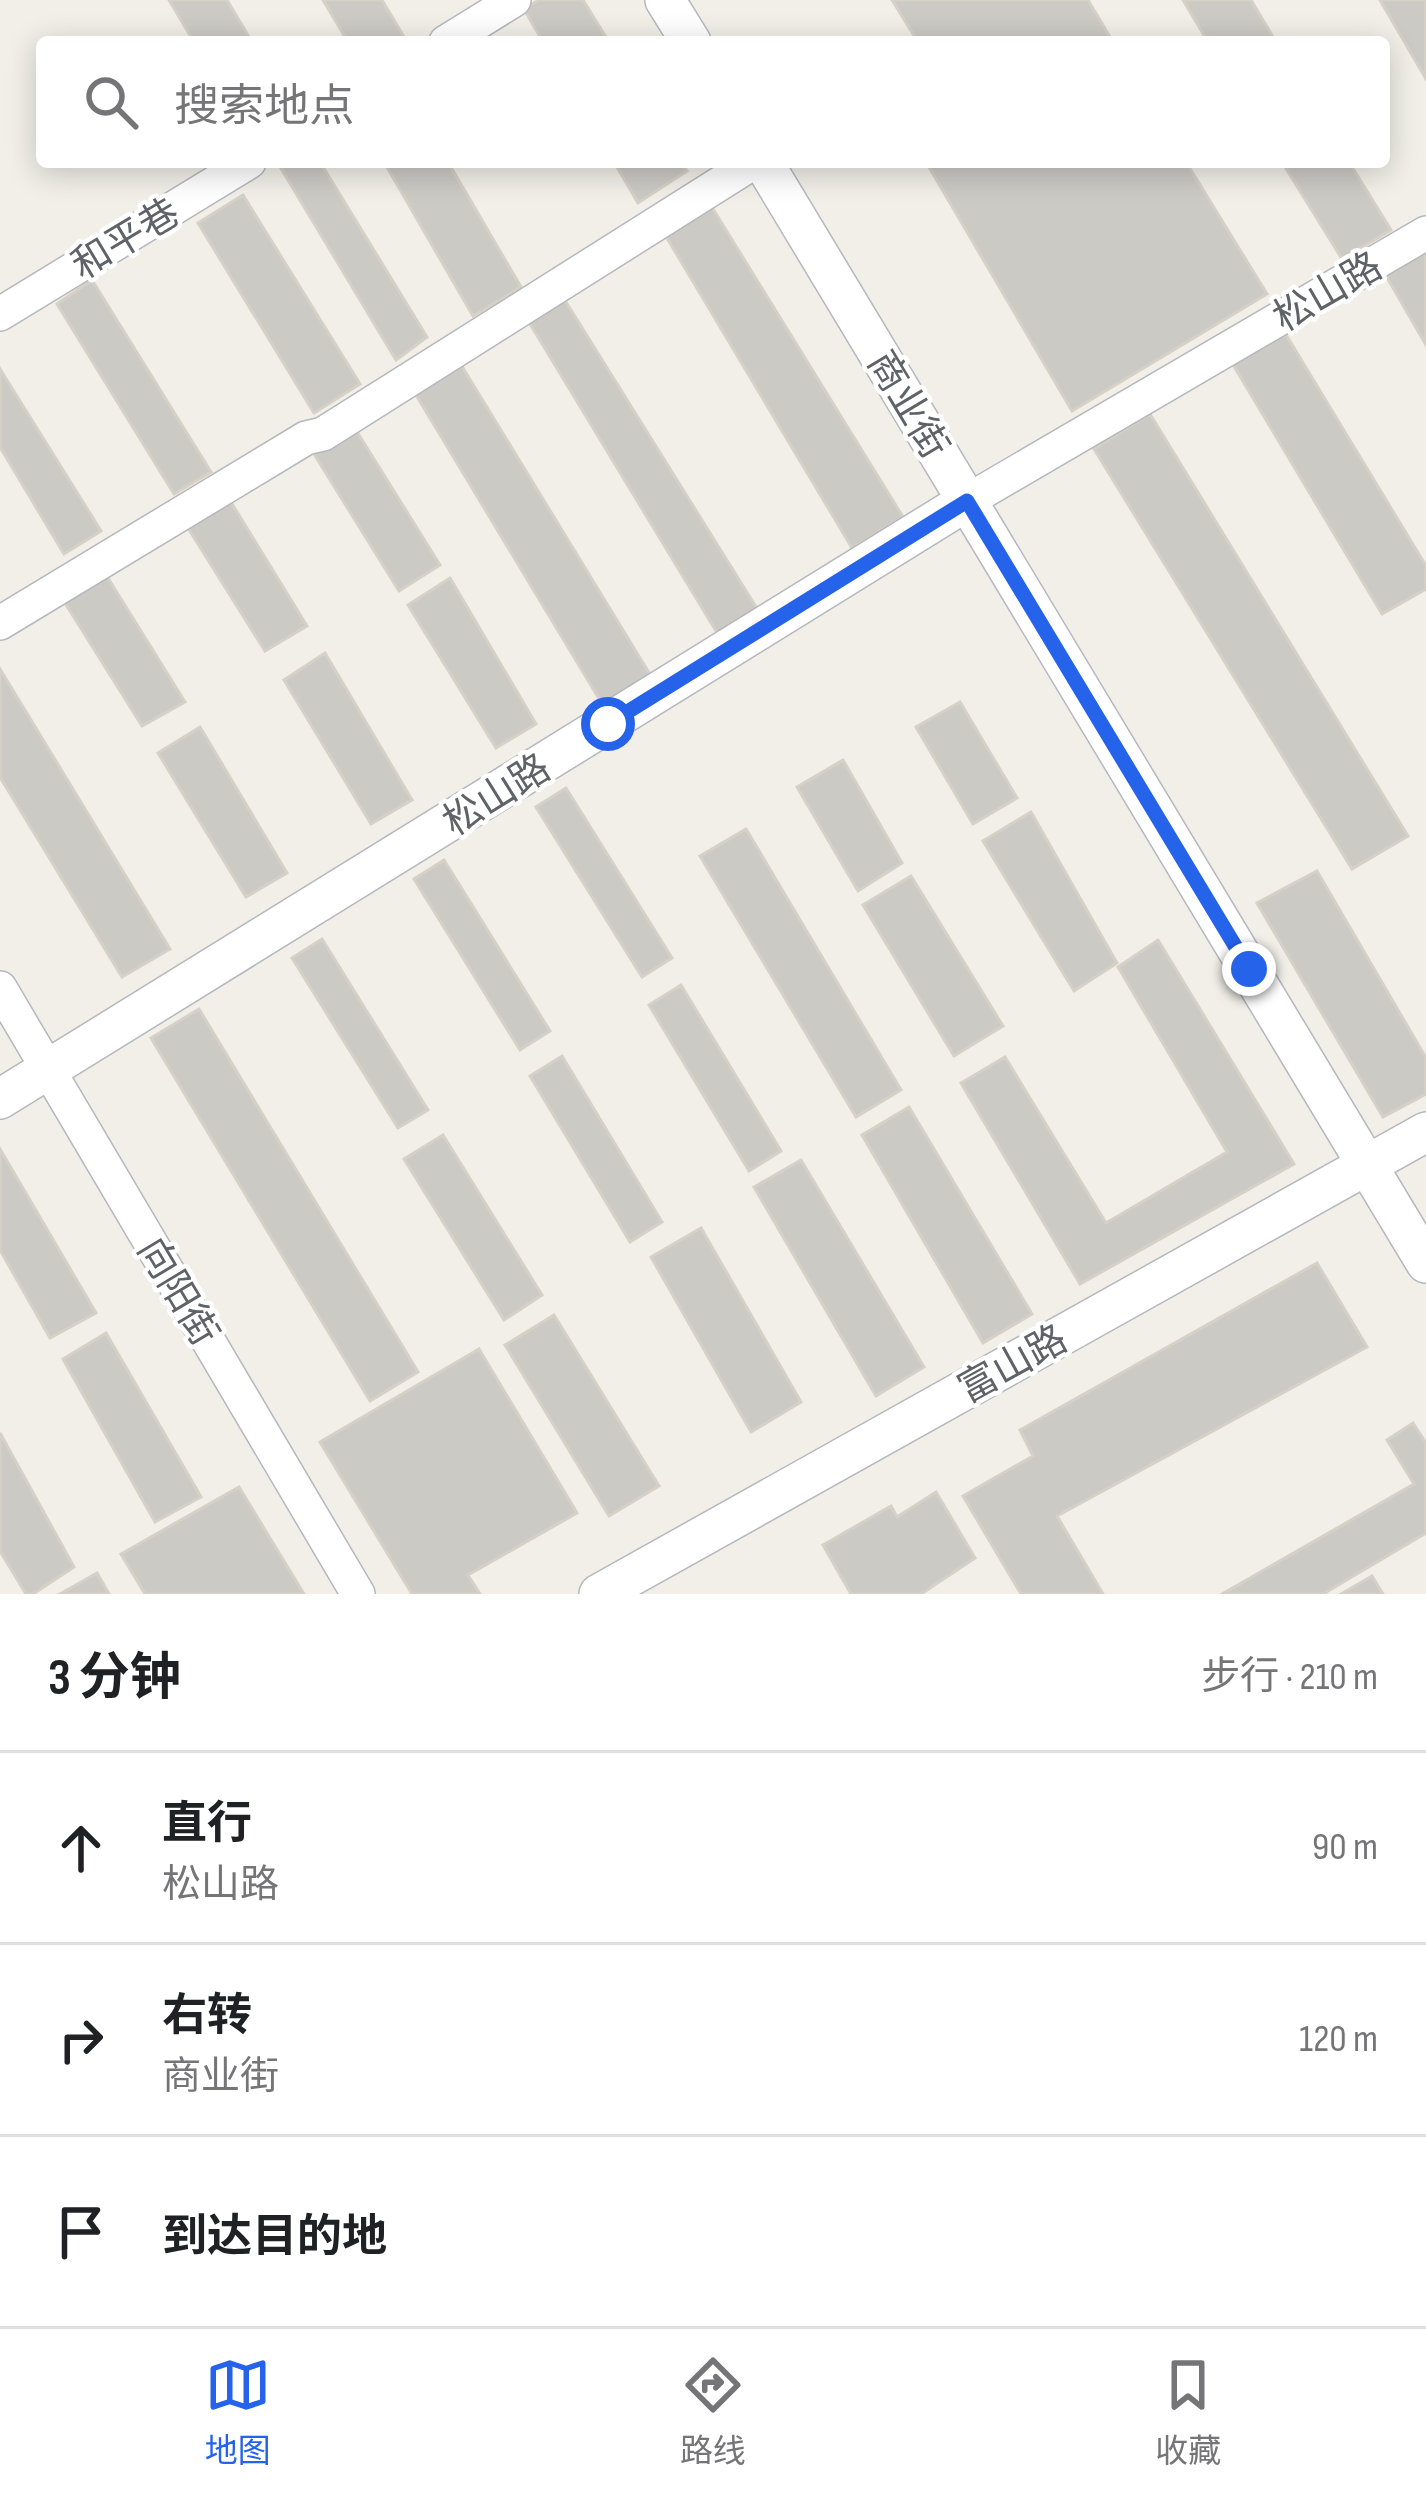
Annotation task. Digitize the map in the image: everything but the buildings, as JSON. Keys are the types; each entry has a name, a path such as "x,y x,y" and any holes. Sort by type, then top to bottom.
{"street":[{"path":"456,36 514,0"},
{"path":"665,0 687,36"},
{"name":"和平巷","path":"0,314 239,168"},
{"path":"0,623 306,438 323,434 748,168"},
{"name":"商业街","path":"762,168 1426,1263"},
{"name":"松山路","path":"0,1099 967,501 1426,233"},
{"name":"向阳街","path":"0,988 358,1594"},
{"name":"富山路","path":"599,1594 1426,1132"}],"route":[{"path":"608,724 967,501 1249,969"}]}
